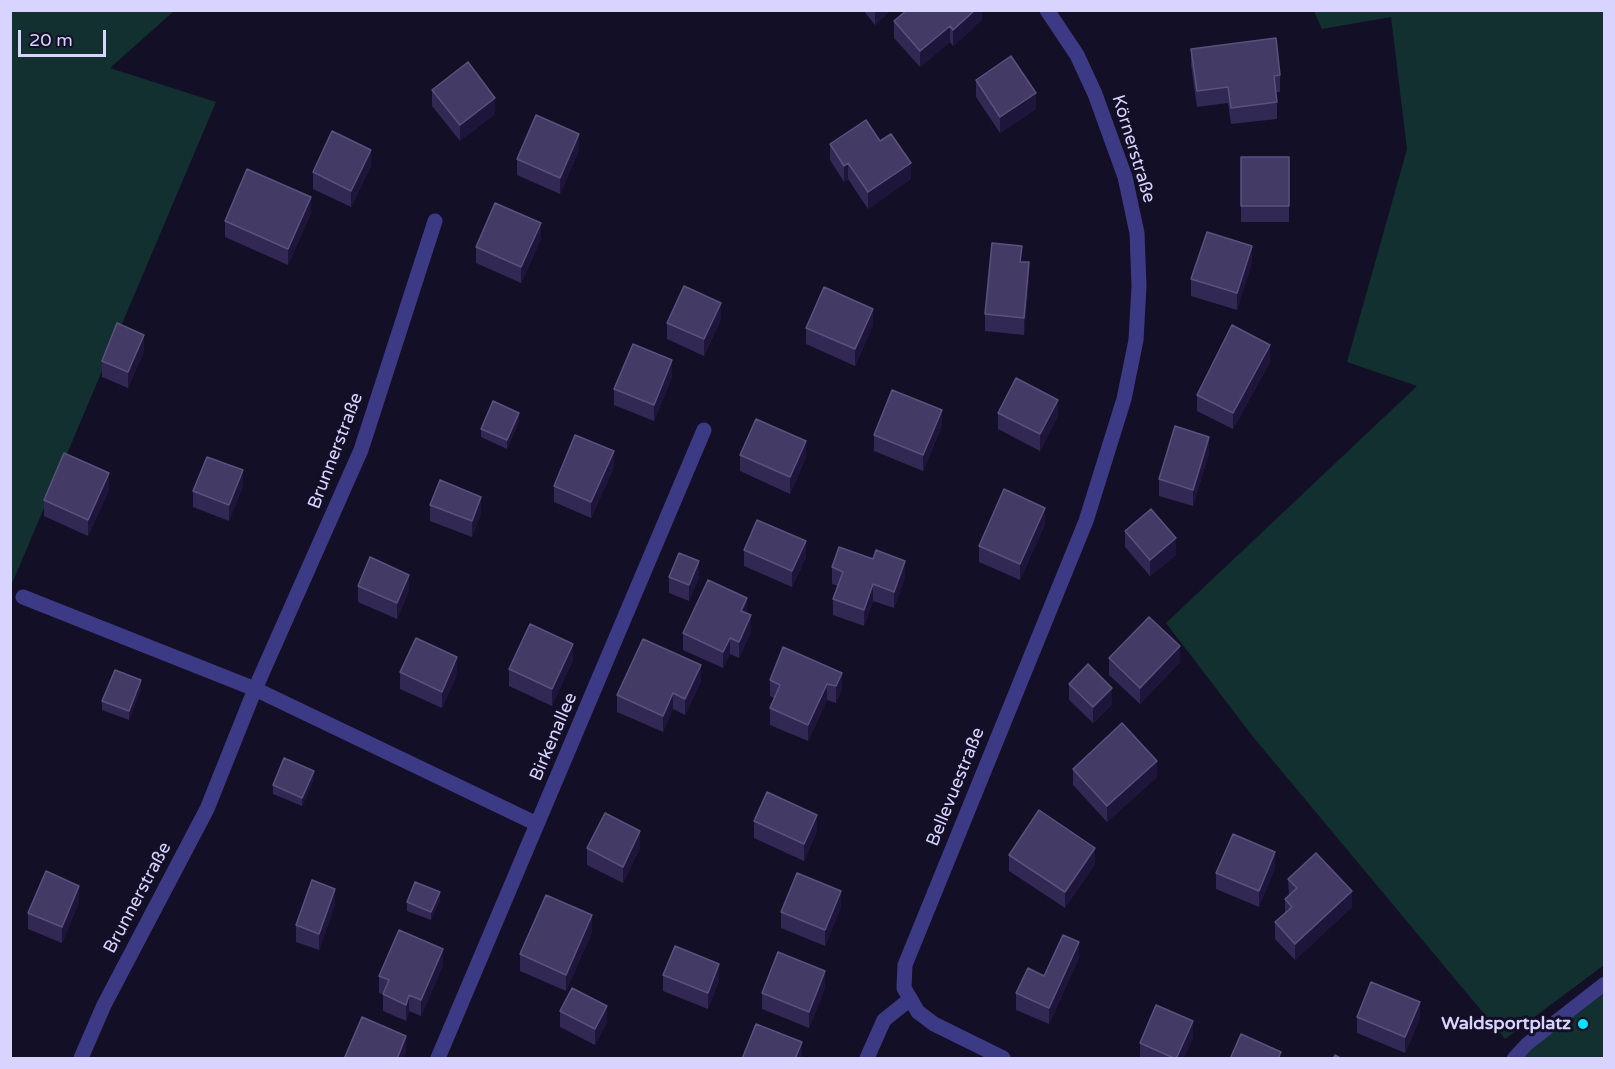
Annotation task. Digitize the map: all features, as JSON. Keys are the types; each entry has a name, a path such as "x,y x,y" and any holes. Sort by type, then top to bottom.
{"street":[{"name":"Körnerstraße","path":"1047,10 1077,55 1095,94 1125,177 1137,233 1139,285 1136,340 1124,399 1086,521"},
{"name":"Brunnerstraße","path":"81,1059 104,1005 207,809 255,689 361,450 435,221"},
{"name":"Birkenallee","path":"438,1059 704,430"},
{"name":"Bellevuestraße","path":"909,1000 904,988 904,965 1086,521"},
{"path":"23,597 255,689 537,824"},
{"path":"867,1059 884,1020 909,1000 934,1024 1003,1059"}],"lane":[{"path":"1514,1059 1527,1044 1605,984"}],"green space":[{"path":"13,10 174,11 110,68 216,102 11,586 10,12"},
{"path":"1314,11 1604,11 1604,965 1505,1039 1254,738 1166,623 1417,386 1347,362 1407,149 1391,17 1322,29"},
{"name":"Waldsportplatz","path":"1604,992 1604,1058 1522,1058 1519,1055"}],"building":[{"path":"907,10 975,10 953,30 950,26 920,51 894,21"},
{"path":"1276,38 1280,75 1274,76 1277,102 1231,108 1228,87 1197,91 1191,49"},
{"path":"1011,56 1036,93 1000,117 976,80"},
{"path":"468,62 495,98 460,125 432,90"},
{"path":"536,115 579,134 560,178 517,159"},
{"path":"866,120 880,141 891,134 911,163 868,192 848,163 844,166 830,144"},
{"path":"332,131 371,150 351,191 313,172"},
{"path":"1241,157 1289,157 1289,206 1241,206"},
{"path":"247,169 311,197 288,249 225,221"},
{"path":"495,203 541,223 521,267 476,247"},
{"path":"1207,232 1252,246 1237,293 1191,279"},
{"path":"992,243 1022,246 1020,262 1029,262 1024,318 985,314"},
{"path":"684,286 721,303 704,339 667,323"},
{"path":"824,287 873,309 855,349 806,328"},
{"path":"117,323 144,335 128,372 102,361"},
{"path":"1232,325 1270,345 1233,413 1197,395"},
{"path":"633,344 672,360 654,405 614,389"},
{"path":"1016,378 1058,400 1040,434 998,413"},
{"path":"892,390 942,410 923,455 874,435"},
{"path":"493,401 519,413 507,440 481,429"},
{"path":"756,419 806,441 790,477 740,455"},
{"path":"1175,426 1209,437 1193,490 1159,479"},
{"path":"575,435 614,451 591,502 554,486"},
{"path":"64,453 109,473 88,520 44,500"},
{"path":"207,457 243,470 229,505 193,491"},
{"path":"440,480 481,497 472,521 430,505"},
{"path":"1004,489 1045,508 1020,564 979,546"},
{"path":"1151,509 1176,538 1150,560 1125,531"},
{"path":"757,520 806,541 792,571 744,550"},
{"path":"839,547 873,559 876,550 905,561 894,592 873,584 864,610 833,599 843,572 832,567"},
{"path":"679,553 699,561 689,585 669,577"},
{"path":"370,557 409,575 397,603 358,586"},
{"path":"708,580 747,598 741,611 751,615 739,642 730,638 723,652 683,633"},
{"path":"1149,617 1180,646 1140,688 1109,658"},
{"path":"530,624 573,644 552,689 509,669"},
{"path":"416,638 457,657 442,692 400,672"},
{"path":"643,639 701,665 685,699 673,693 663,716 617,695"},
{"path":"783,647 842,673 836,686 827,684 808,725 770,708 780,685 770,680"},
{"path":"1088,664 1112,688 1093,707 1069,684"},
{"path":"115,670 141,680 129,711 102,701"},
{"path":"1122,723 1157,761 1107,806 1073,769"},
{"path":"284,758 314,771 302,798 273,785"},
{"path":"767,792 817,815 804,844 754,821"},
{"path":"1039,810 1095,848 1065,892 1009,855"},
{"path":"605,813 640,831 623,867 587,848"},
{"path":"1233,834 1275,852 1259,891 1216,873"},
{"path":"1316,853 1352,891 1295,944 1275,922 1292,907 1285,899 1297,888 1288,879"},
{"path":"46,871 79,886 62,927 28,913"},
{"path":"797,873 841,891 825,930 781,912"},
{"path":"312,880 335,889 319,934 296,925"},
{"path":"415,882 440,892 431,912 407,902"},
{"path":"546,895 592,915 566,975 520,954"},
{"path":"399,930 443,949 421,1000 409,995 406,1005 383,994 389,980 379,976"},
{"path":"1063,935 1079,942 1049,1008 1016,993 1028,968 1044,976"},
{"path":"675,946 719,964 708,993 663,975"},
{"path":"778,952 825,971 809,1012 762,993"},
{"path":"1371,982 1420,1002 1405,1037 1357,1017"},
{"path":"572,988 607,1006 595,1029 560,1011"},
{"path":"1156,1005 1193,1021 1176,1059 1140,1043"},
{"path":"362,1017 406,1036 397,1059 344,1059"},
{"path":"756,1024 802,1042 795,1059 742,1059"},
{"path":"1241,1034 1281,1052 1278,1059 1230,1059"}],"place":[{"name":"Waldsportplatz","path":"1583,1024"}]}
